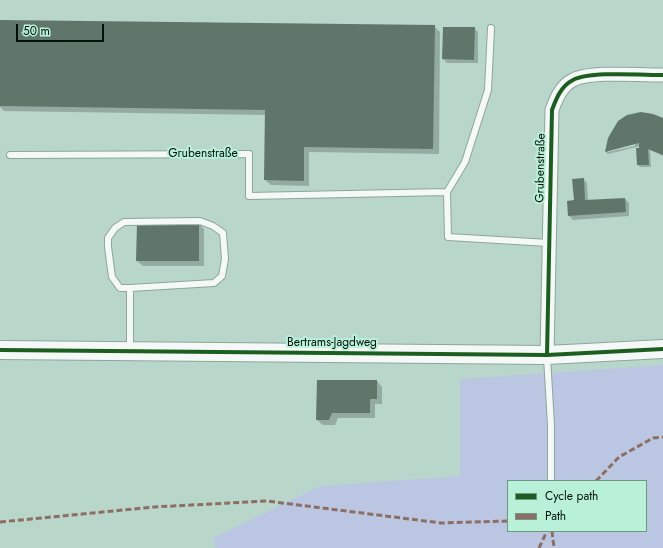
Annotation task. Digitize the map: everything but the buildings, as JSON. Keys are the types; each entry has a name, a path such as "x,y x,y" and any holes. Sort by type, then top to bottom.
{"main road":[{"name":"Bertrams-Jagdweg","path":"0,350 547,354 663,349"}],"street":[{"name":"Grubenstraße","path":"547,354 552,110 556,98 563,88 573,80 589,75 663,75"}],"lane":[{"path":"491,28 488,90 465,162 446,192 448,237 549,243"},
{"name":"Grubenstraße","path":"10,155 249,154 249,196 446,192"},
{"path":"200,221 214,226 223,233 225,259 222,276 214,283 130,288 120,288 112,277 108,247 108,238 115,228 124,222 200,221"},
{"path":"130,288 130,351"},
{"path":"547,354 551,414 551,480"}],"shaded area":[{"path":"663,365 663,548 216,548 213,538 320,486 460,476 460,379"}],"marked path":[{"path":"597,480 619,457 653,438 663,437"},
{"path":"0,522 154,507 267,501 441,523 507,521"},
{"path":"539,548 547,532"},
{"path":"552,532 554,548"}],"cycle path":[{"path":"547,355 552,110 555,102 565,86 573,80 581,77 603,74 663,75"},
{"path":"0,350 547,355 663,349"}]}
